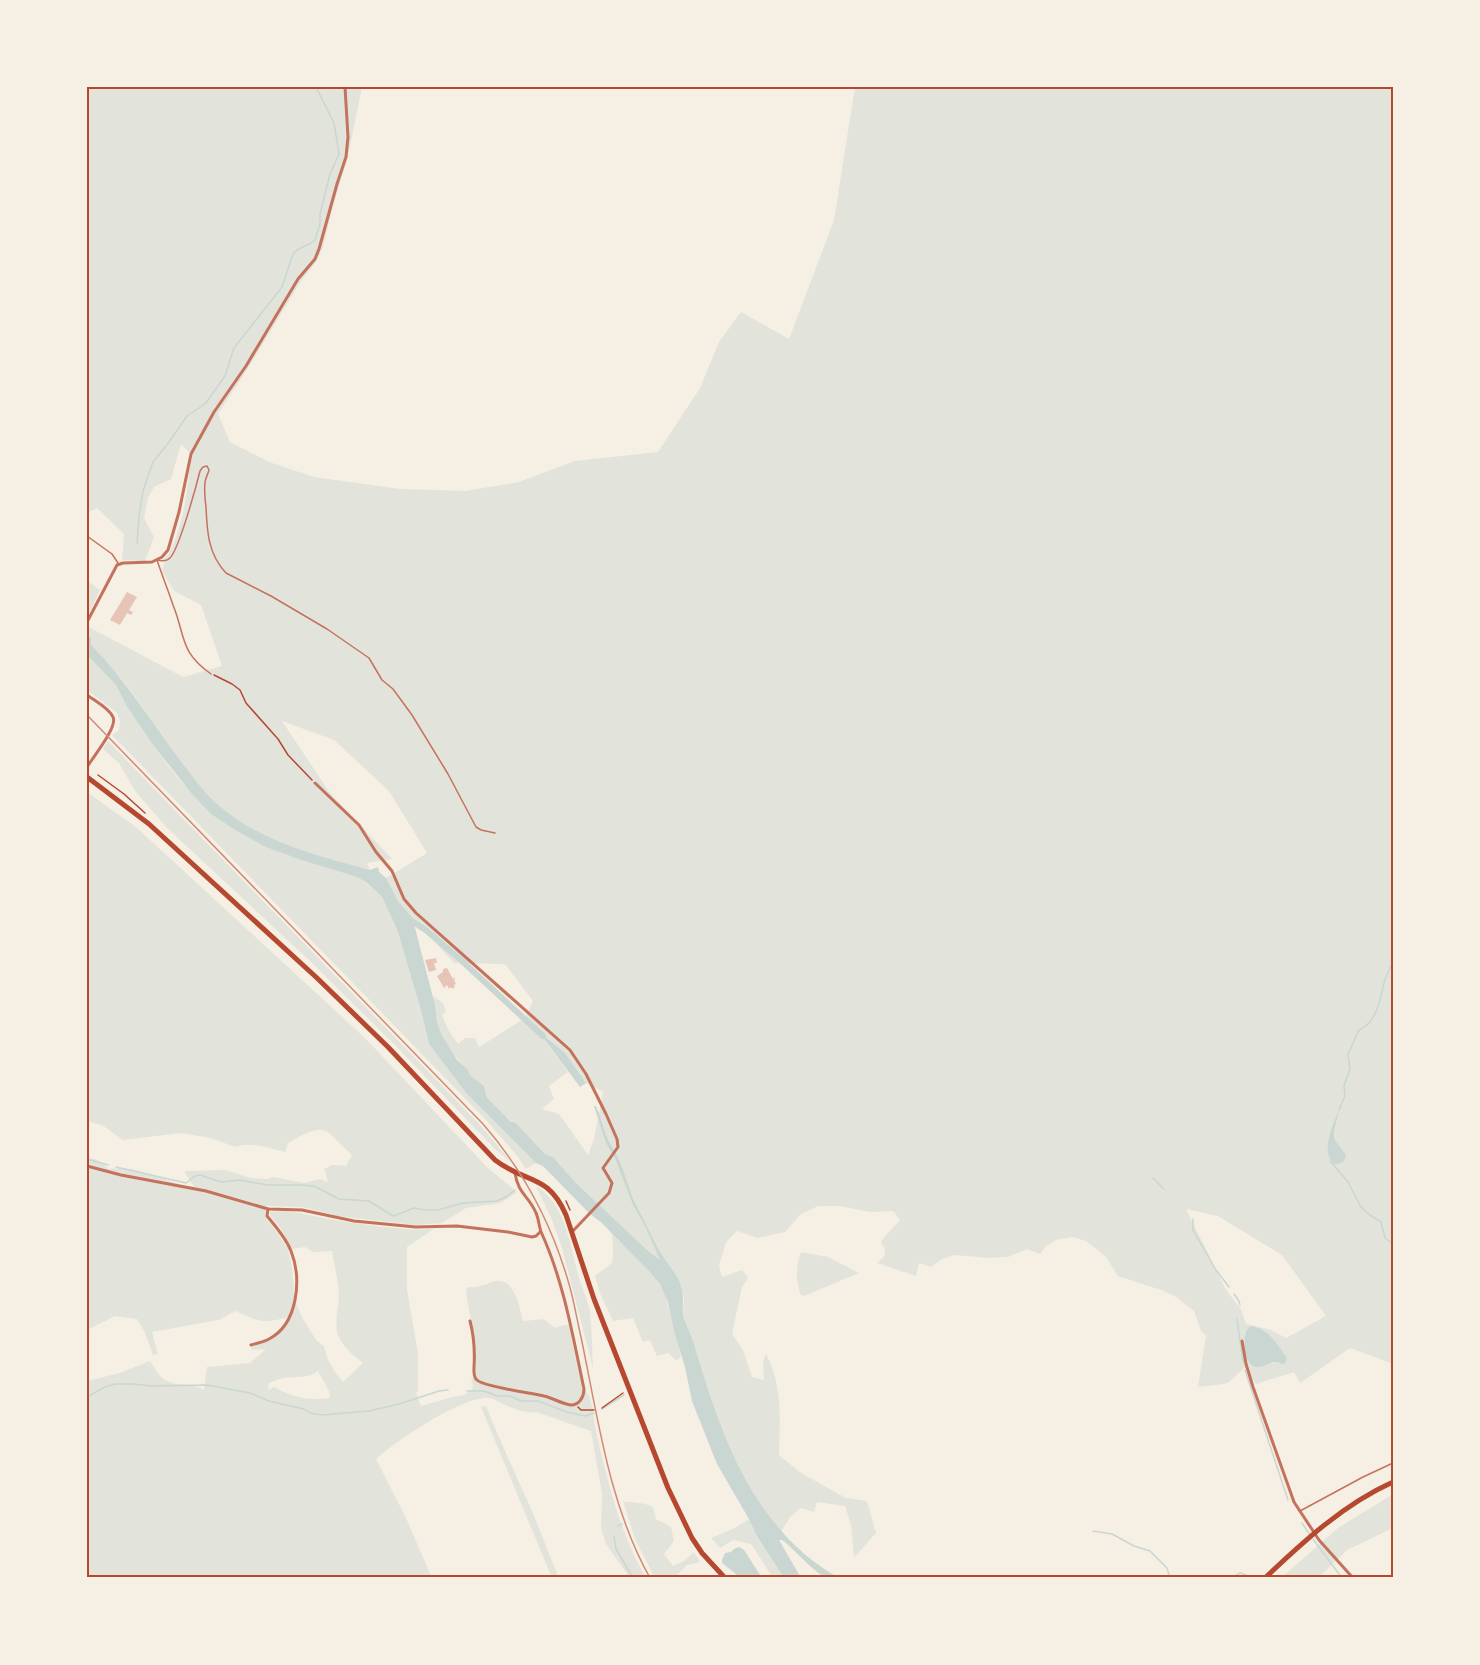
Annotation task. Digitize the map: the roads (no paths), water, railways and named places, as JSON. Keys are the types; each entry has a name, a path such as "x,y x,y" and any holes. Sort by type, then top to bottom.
{"main road":[{"path":"87,777 135,812 174,846 352,1011 495,1160 515,1173 544,1184 553,1192 562,1205 594,1299 682,1520 702,1553 725,1578"},
{"path":"1265,1578 1317,1531 1350,1506 1376,1489 1393,1482"}],"street":[{"path":"87,622 113,569 118,564 145,563 165,554 179,512 191,454 214,412 246,366 298,279 315,259 320,249 346,157 348,138 345,87"},
{"path":"87,695 111,714 115,721 113,729 87,767"},
{"path":"315,783 359,825 376,852 392,871 404,899 416,913 570,1050 586,1074 613,1128 618,1150 603,1168 612,1183 612,1189 572,1232"},
{"path":"87,1166 121,1175 206,1191 268,1209 302,1210 354,1221 416,1227 457,1226 536,1236 541,1226 536,1210 519,1189 515,1173"},
{"path":"251,1345 270,1339 282,1330 290,1316 296,1294 297,1270 290,1249 279,1230 267,1216 268,1209"},
{"path":"470,1321 475,1354 475,1377 478,1381 544,1396 571,1405 582,1399 584,1389 570,1321 545,1239 540,1232"},
{"path":"1242,1341 1253,1387 1294,1502 1319,1540 1353,1578"}],"lane":[{"path":"211,674 198,665 188,652 174,606 156,560 166,561 171,558 179,540 200,471 207,466 209,470 205,482 207,530 214,558 220,567 226,573 327,629 369,657 382,680 393,689 412,715 448,774 476,827 495,833"},
{"path":"87,536 112,554 118,564"},
{"path":"1300,1512 1393,1463"}],"waterway":[{"path":"137,543 143,491 153,462 187,416 205,404 225,376 234,348 282,287 293,254 315,240 330,174 339,154 334,123 316,87"},
{"path":"409,919 462,961 543,1036"},
{"path":"1339,1110 1345,1096 1344,1086 1350,1069 1348,1054 1359,1030 1374,1015 1393,962"},
{"path":"87,1159 108,1165"},
{"path":"1330,1161 1348,1182 1361,1207 1381,1222 1385,1238 1393,1244"},
{"path":"116,1167 186,1183 200,1175 221,1182 240,1180 267,1185 314,1186 339,1199 369,1201 393,1216 414,1208 438,1210 463,1203 497,1201 515,1190"},
{"path":"1153,1178 1164,1189"},
{"path":"1193,1219 1193,1230 1216,1270 1229,1287"},
{"path":"1234,1294 1240,1305"},
{"path":"1237,1319 1243,1362"},
{"path":"1245,1370 1288,1500"},
{"path":"87,1397 115,1384 207,1385 250,1393 269,1401 322,1415 369,1411 448,1390"},
{"path":"467,1391 484,1391 497,1396 510,1396 521,1401 538,1401 585,1416 594,1413"},
{"path":"602,1409 624,1395"},
{"path":"1302,1523 1310,1535"},
{"path":"618,1526 622,1524"},
{"path":"1093,1531 1112,1534 1134,1546 1150,1551 1167,1568 1170,1578"},
{"path":"614,1536 616,1549 633,1578"},
{"path":"1313,1539 1342,1578"},
{"path":"1231,1578 1240,1573 1246,1575"}],"railway":[{"path":"87,715 483,1124 524,1179 545,1219 562,1262 572,1297 606,1460 624,1521 650,1578"}]}
